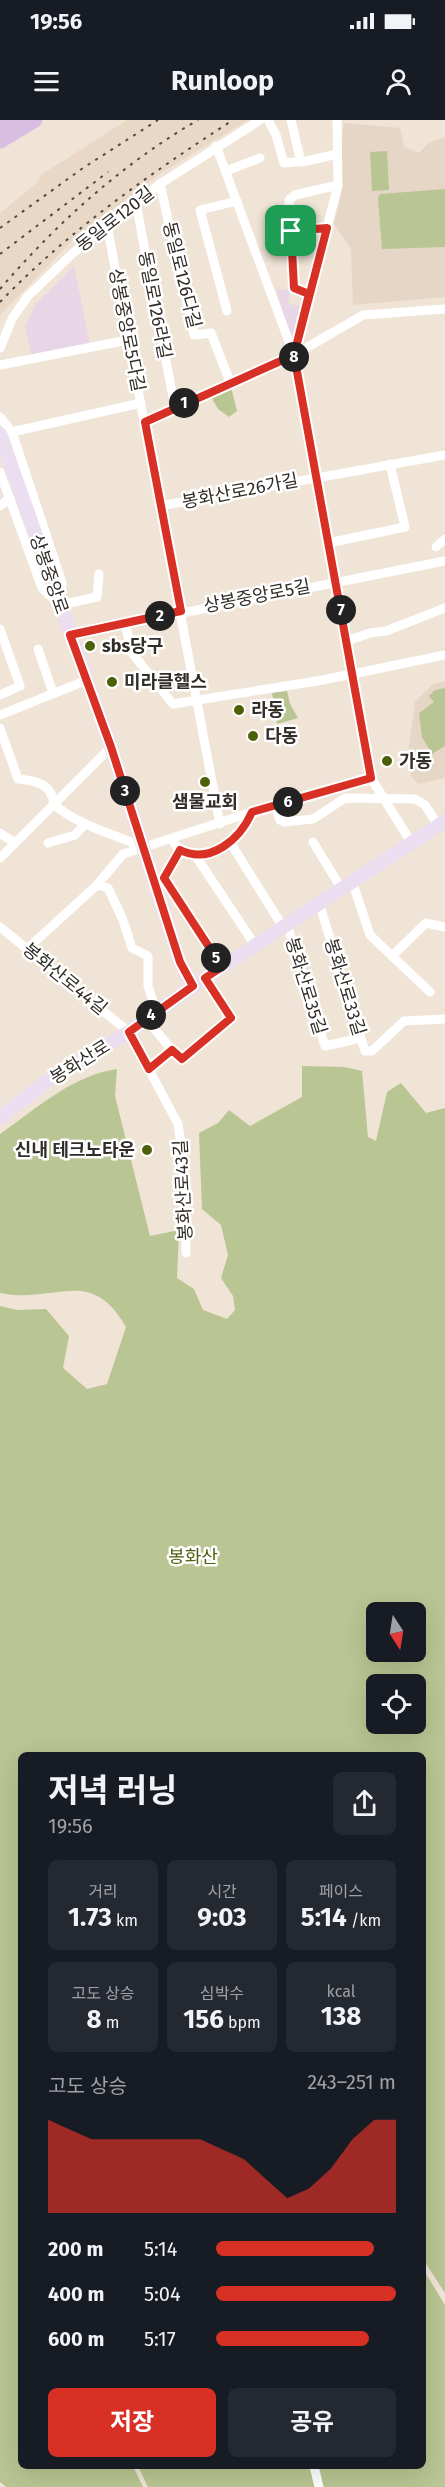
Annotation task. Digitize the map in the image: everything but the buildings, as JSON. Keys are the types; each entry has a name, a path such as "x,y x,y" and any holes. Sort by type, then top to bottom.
{"main road":[{"path":"0,128 13,120"},
{"path":"0,141 34,120"},
{"name":"상봉중앙로","path":"4,429 70,635 111,747 143,847 159,881 180,962 193,986"},
{"name":"봉화산로","path":"0,1118 50,1079 129,1032 193,986 441,823"}],"street":[{"name":"동일로120길","path":"0,348 12,319 27,297 72,253 160,184 216,146 260,120"},
{"path":"268,120 276,135 284,163 301,162 337,154"},
{"path":"291,120 301,162"},
{"path":"294,355 338,185 337,120"},
{"path":"216,146 294,355 371,778 411,842"},
{"path":"226,171 260,158"},
{"name":"동일로126다길","path":"160,184 194,335 211,333 230,382"},
{"path":"309,294 294,288 291,231 284,207 295,195 338,185"},
{"path":"228,311 200,210 237,201"},
{"name":"동일로126라길","path":"136,203 175,408"},
{"name":"상봉중앙로5다길","path":"107,225 220,824"},
{"path":"291,231 327,228"},
{"path":"145,422 294,355 363,315 445,309"},
{"path":"0,365 128,340"},
{"path":"0,417 4,429 141,403"},
{"name":"봉화산로26가길","path":"160,506 445,455"},
{"path":"328,543 405,527 390,464"},
{"path":"0,472 42,588 60,605 97,597 99,574"},
{"path":"0,506 10,498"},
{"path":"436,547 445,539"},
{"name":"상봉중앙로5길","path":"70,635 181,611 445,561"},
{"path":"347,641 370,633 386,631 445,608"},
{"path":"125,623 131,651 170,702 198,701 445,655"},
{"path":"0,629 4,655 20,686 0,695"},
{"path":"38,649 53,693"},
{"path":"0,715 87,680"},
{"path":"0,728 17,778 30,780 44,787 51,794 54,804 84,825 143,847"},
{"path":"0,858 111,747"},
{"path":"28,948 97,885 123,854 252,812 371,778"},
{"path":"275,806 282,822 308,821 315,819 345,798 385,801"},
{"name":"봉화산로","path":"385,801 419,800 441,823"},
{"path":"172,839 180,850 195,855 230,843 243,831 252,812"},
{"path":"48,843 75,835 84,825"},
{"path":"0,833 15,843"},
{"path":"313,842 347,885 366,929 430,992"},
{"path":"230,843 285,925"},
{"path":"180,850 159,881 222,967"},
{"path":"195,855 255,945"},
{"path":"97,885 108,888 123,920 132,948 148,956 151,1015 172,1051 181,1059 231,1018 205,978"},
{"name":"봉화산로33길","path":"319,903 365,1051 372,1051 404,1021 445,1019"},
{"path":"392,957 426,923 445,927"},
{"name":"봉화산로35길","path":"285,925 325,1046 361,1038"},
{"name":"봉화산로44길","path":"0,927 129,1032"},
{"name":"봉화산로43길","path":"129,1032 178,1124 183,1158 186,1254"},
{"path":"149,1069 172,1051"},
{"path":"315,2469 319,2487"}],"shaded area":[{"path":"127,120 248,120 161,173 72,241 0,315 0,213 38,182 41,175"},
{"path":"344,123 400,128 404,147 419,153 429,143 445,137 445,297 353,305 351,249 334,224 342,192 340,151"},
{"path":"74,266 90,344 32,356 25,327 29,317 35,305"},
{"path":"276,288 290,291 288,304 304,306 295,342 291,342"},
{"path":"445,681 445,778 418,784 411,776 408,753 415,702 433,684"}],"green space":[{"path":"387,151 389,190 372,191 370,152"},
{"path":"445,189 445,247 382,249 378,198 380,194"},
{"path":"230,383 237,411 229,417 218,409 209,393"},
{"path":"445,688 445,746 432,754 422,737 419,713 434,702 429,696 435,690"},
{"path":"287,691 290,704 298,718 277,724 272,693"},
{"name":"봉화산","path":"302,1066 344,1067 362,1071 368,1137 376,1141 387,1092 401,1083 426,1113 445,1108 445,2293 426,2264 426,1752 18,1752 18,2469 134,2469 143,2487 6,2487 0,2482 0,1306 17,1310 46,1309 69,1336 63,1368 87,1389 107,1384 126,1327 112,1308 99,1297 85,1292 70,1291 37,1295 0,1293 0,1134 70,1086 101,1072 117,1069 115,1096 150,1236 179,1230 177,1278 194,1289 203,1310 227,1319 235,1310 233,1296 221,1278 228,1255 221,1225 202,1209 199,1133 218,1123 229,1110 250,1126 302,1097"},
{"path":"426,2274 445,2305 445,2487 148,2487 139,2469 426,2469"}],"railway":[{"path":"0,228 83,168 158,120"},
{"path":"0,289 44,241 92,196 143,156 198,120"},
{"path":"0,302 54,250 111,204 233,120"},
{"path":"0,254 108,172"}],"place":[{"name":"sbs당구","path":"90,646"},
{"name":"미라클헬스","path":"112,682"},
{"name":"라동","path":"239,710"},
{"name":"다동","path":"253,736"},
{"name":"가동","path":"387,761"},
{"name":"샘물교회","path":"205,782"},
{"name":"신내 테크노타운","path":"147,1150"}],"route":[{"path":"291,231 294,288 309,294 294,355 216,388 145,422 181,611 70,635 111,747 180,962 193,986 129,1032 149,1069 172,1050 182,1059 231,1018 205,978 222,967 164,878 180,850 193,855 220,848 230,843 243,831 252,812 371,778 294,355 327,228 291,231"}]}
